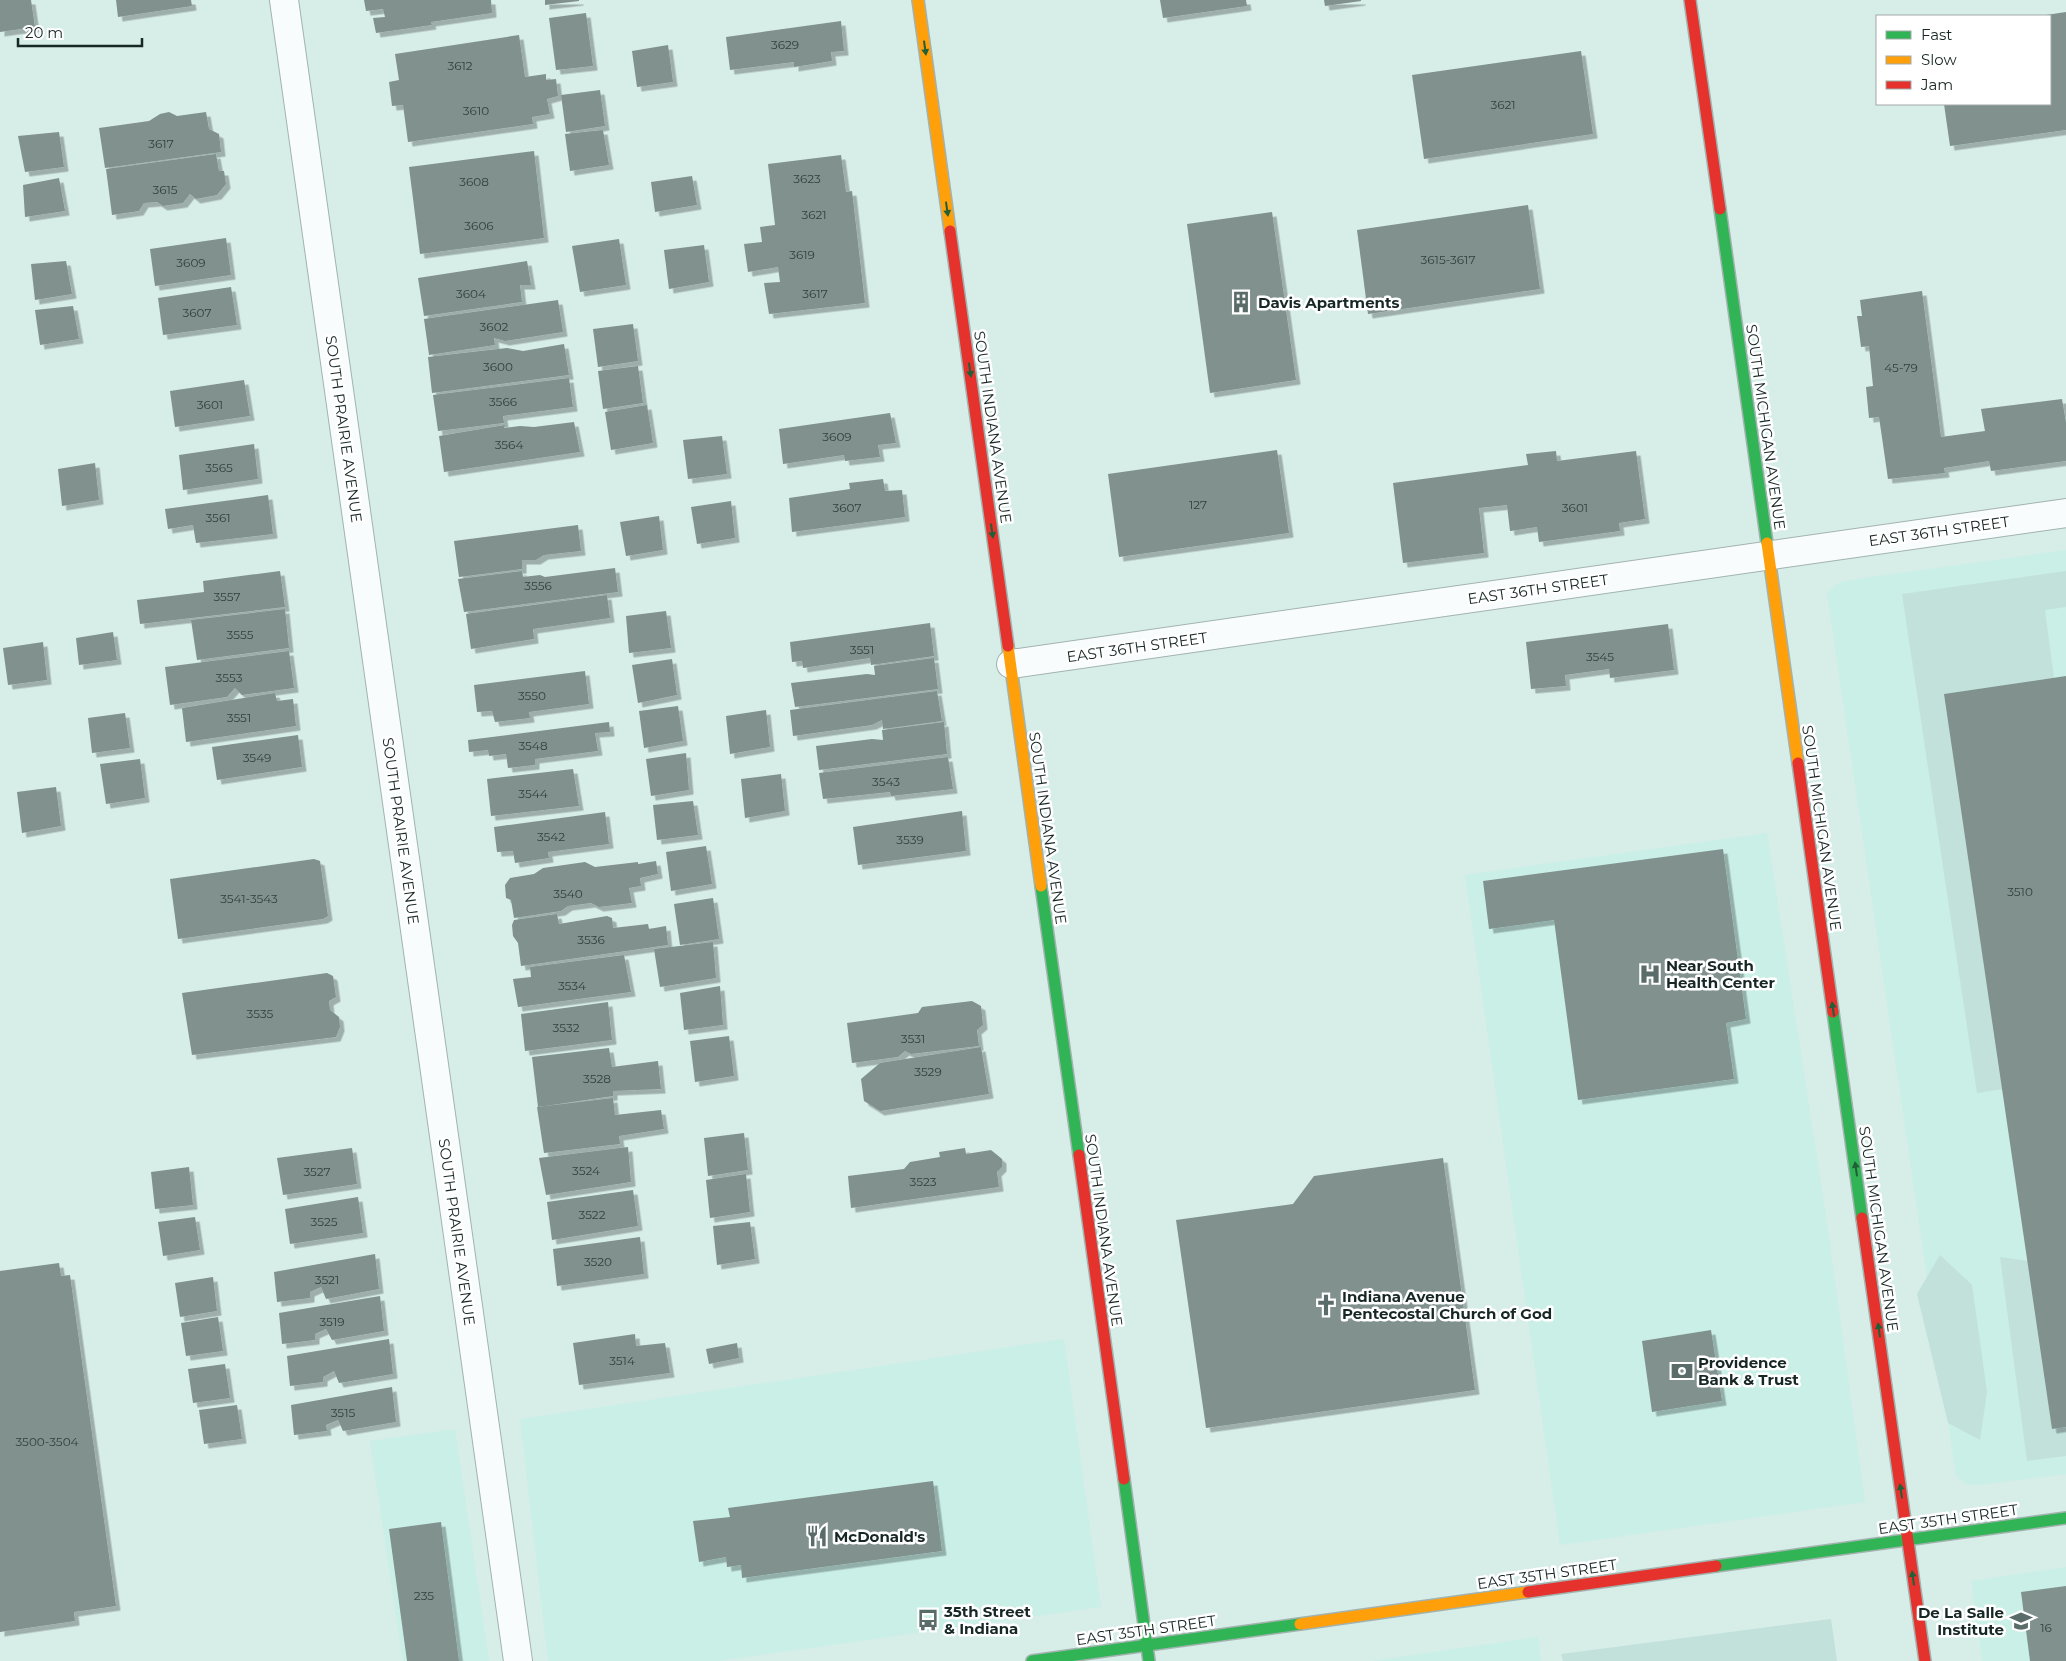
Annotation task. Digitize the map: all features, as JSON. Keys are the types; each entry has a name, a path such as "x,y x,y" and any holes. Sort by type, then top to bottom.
{"street":[{"name":"SOUTH PRAIRIE AVENUE","path":"284,0 518,1661"},
{"name":"SOUTH INDIANA AVENUE","path":"918,0 1149,1661"},
{"name":"SOUTH MICHIGAN AVENUE","path":"1690,0 1925,1661"},
{"name":"EAST 36TH STREET","path":"1010,664 2066,513"},
{"name":"EAST 35TH STREET","path":"1032,1661 2066,1518"}],"shaded area":[{"path":"2066,550 2066,1474 1977,1485 1965,1484 1956,1476 1827,593 1838,583 1850,580"},
{"path":"2066,571 2066,607 2045,610 2054,678 1944,694 2003,1089 1977,1093 1902,594"},
{"path":"1767,833 1827,1222 1865,1502 1560,1545 1465,875"},
{"path":"1940,1255 1972,1285 1987,1392 1980,1440 1948,1423 1917,1294"},
{"path":"2000,1257 2028,1261 2052,1429 2066,1427 2066,1456 2027,1461"},
{"path":"1064,1339 1101,1607 718,1661 548,1661 520,1419"},
{"path":"455,1429 489,1661 403,1661 370,1441"},
{"name":"De La Salle Institute","path":"2066,1567 2066,1661 1982,1661 1971,1581"},
{"path":"1831,1619 1837,1661 1563,1661 1561,1654"},
{"path":"1538,1637 1541,1661 1372,1661"}],"building":[{"path":"0,0 31,0 35,27 0,32"},
{"path":"116,0 191,0 192,6 118,17"},
{"path":"364,0 491,0 492,13 431,22 432,25 376,33 373,18 385,17 383,9 366,11"},
{"path":"545,0 579,0 579,1 545,5"},
{"path":"1160,0 1246,0 1247,6 1163,18"},
{"path":"1324,0 1361,0 1361,1 1325,6"},
{"path":"2066,12 2066,130 1950,146 1944,105 2051,105 2051,15 2046,15"},
{"path":"586,13 593,66 556,70 549,18"},
{"path":"841,21 844,51 831,52 832,61 794,67 794,62 730,70 726,37"},
{"path":"519,35 525,77 546,74 546,80 556,79 558,96 547,99 550,114 532,117 533,124 408,142 403,105 392,106 389,82 399,80 395,54"},
{"path":"668,45 673,82 637,87 632,51"},
{"path":"1581,51 1593,134 1424,159 1412,75"},
{"path":"600,90 605,126 566,132 561,95"},
{"path":"169,112 177,116 206,112 209,129 219,134 221,152 105,168 99,128 149,121 160,114"},
{"path":"603,130 609,165 570,171 565,134"},
{"path":"59,132 64,167 25,172 18,136"},
{"path":"534,151 544,238 420,254 409,167"},
{"path":"216,154 219,171 224,171 226,184 217,195 196,199 190,194 183,203 163,206 157,202 144,203 139,211 112,215 106,169"},
{"path":"841,155 846,192 852,191 865,303 769,314 764,283 780,282 778,267 748,272 744,244 762,242 760,227 775,225 768,164"},
{"path":"692,176 697,205 655,212 651,182"},
{"path":"59,178 65,211 25,217 23,185"},
{"path":"1528,205 1540,289 1368,314 1357,230"},
{"name":"Davis Apartments","path":"1272,212 1296,380 1210,393 1187,224"},
{"path":"226,238 231,275 155,286 150,249"},
{"path":"619,239 626,285 580,292 572,246"},
{"path":"704,245 709,282 669,289 664,250"},
{"path":"66,261 72,294 35,300 31,264"},
{"path":"527,261 531,285 520,285 522,302 424,316 418,278"},
{"path":"231,287 237,325 163,335 158,298"},
{"path":"1922,291 1941,437 1985,431 1981,409 2062,399 2066,423 2066,461 1991,471 1989,461 1944,468 1945,473 1888,479 1879,417 1869,418 1866,387 1873,386 1869,346 1861,347 1857,316 1862,316 1860,300"},
{"path":"558,300 563,332 505,341 494,338 495,345 429,355 424,319"},
{"path":"73,306 79,339 40,345 35,310"},
{"path":"633,324 638,361 598,367 593,329"},
{"path":"564,344 569,375 432,393 428,357 507,348 523,351"},
{"path":"638,366 643,403 603,409 598,371"},
{"path":"569,378 573,407 503,416 504,423 438,431 433,395"},
{"path":"244,380 250,416 175,427 170,391"},
{"path":"647,405 653,443 611,450 605,412"},
{"path":"890,413 896,443 878,445 880,457 845,461 844,455 783,464 779,429"},
{"path":"574,422 580,452 444,472 439,436 505,425 504,428 534,427"},
{"path":"722,436 727,474 688,479 683,440"},
{"path":"254,444 258,479 183,490 179,455"},
{"path":"1277,450 1289,533 1119,557 1108,474"},
{"path":"1556,451 1557,461 1636,451 1645,519 1619,523 1620,531 1539,542 1537,527 1510,531 1507,505 1479,508 1484,553 1403,563 1393,483 1528,465 1526,454"},
{"path":"95,463 99,500 62,506 58,469"},
{"path":"883,479 885,491 902,490 905,517 792,532 789,498 850,489 849,483"},
{"path":"268,495 273,534 196,543 193,525 168,529 165,509"},
{"path":"731,501 735,538 697,544 691,507"},
{"path":"659,516 663,550 626,556 620,522"},
{"path":"578,525 581,551 544,555 536,560 522,560 522,569 459,577 454,541"},
{"path":"615,568 618,592 464,612 458,579 522,571 523,577 540,575 545,577"},
{"path":"280,571 285,607 140,624 137,600 204,592 203,581"},
{"path":"607,595 610,618 533,629 534,639 471,649 466,614"},
{"path":"285,609 289,648 197,660 191,620"},
{"path":"666,611 671,648 629,653 626,616"},
{"path":"930,623 934,656 871,665 870,658 803,668 802,661 792,662 790,642"},
{"path":"1668,624 1674,670 1610,678 1609,669 1565,675 1566,686 1531,689 1526,642"},
{"path":"113,632 117,660 79,665 76,638"},
{"path":"43,642 47,680 8,685 3,648"},
{"path":"289,651 294,688 242,695 235,688 227,697 170,705 165,667"},
{"path":"934,658 938,689 795,707 791,683 867,674 875,675 874,666"},
{"path":"672,659 677,695 638,703 632,665"},
{"path":"585,671 589,704 529,712 530,718 495,722 492,711 477,712 474,685"},
{"path":"2066,676 2066,1427 2052,1429 1944,694"},
{"path":"937,691 942,721 883,729 882,720 872,725 793,736 790,710"},
{"path":"275,693 277,701 293,699 296,726 186,742 182,708"},
{"path":"678,706 683,741 644,748 639,711"},
{"path":"766,710 770,747 730,754 726,716"},
{"path":"125,713 130,748 92,753 88,718"},
{"path":"609,722 610,732 595,733 598,751 535,759 535,765 508,768 506,754 489,756 488,750 469,752 468,740"},
{"path":"944,722 947,754 819,770 816,746 872,739 883,740 882,730"},
{"path":"298,735 302,767 217,780 212,747"},
{"path":"686,753 689,790 651,796 646,759"},
{"path":"948,757 953,789 891,796 890,792 823,799 819,773"},
{"path":"140,759 145,798 106,804 100,764"},
{"path":"573,769 579,806 491,816 487,779"},
{"path":"781,774 785,811 745,818 741,779"},
{"path":"56,787 61,826 22,833 17,792"},
{"path":"693,801 698,835 657,840 653,805"},
{"path":"962,811 966,851 858,865 853,827"},
{"path":"605,812 609,844 548,852 549,858 515,863 513,851 497,852 494,827"},
{"path":"706,846 712,884 671,891 666,852"},
{"name":"Near South Health Center","path":"1723,849 1746,1019 1726,1023 1734,1079 1578,1100 1554,920 1489,929 1483,881"},
{"path":"314,859 320,861 328,916 323,919 178,939 170,879"},
{"path":"656,861 658,874 640,878 641,886 629,888 632,903 599,907 591,903 568,906 561,911 514,918 511,900 506,898 505,885 510,878 534,874 543,868 585,862 595,867"},
{"path":"713,898 719,939 680,945 674,904"},
{"path":"557,914 559,924 607,916 612,918 613,928 648,924 649,929 666,926 668,945 521,966 518,943 513,936 512,925 514,920"},
{"path":"713,942 716,978 660,987 654,949"},
{"path":"624,955 631,992 518,1007 513,979 531,977 530,967"},
{"path":"327,973 333,976 336,997 329,1001 330,1010 339,1017 340,1027 336,1037 192,1055 182,993"},
{"path":"720,986 723,1025 684,1030 680,993"},
{"path":"972,1001 981,1006 983,1025 977,1030 979,1046 911,1054 905,1051 898,1057 852,1063 847,1023 918,1013 922,1007"},
{"path":"608,1002 612,1040 525,1051 521,1014"},
{"path":"729,1036 734,1076 695,1082 690,1041"},
{"path":"981,1047 989,1094 880,1111 864,1101 861,1079 880,1063"},
{"path":"609,1048 612,1067 658,1061 661,1089 613,1091 613,1096 538,1107 532,1057"},
{"path":"613,1098 615,1115 661,1110 664,1129 619,1136 620,1144 544,1153 537,1107"},
{"path":"744,1133 748,1170 708,1176 704,1138"},
{"path":"628,1147 631,1182 546,1195 539,1158"},
{"path":"352,1148 357,1184 283,1195 277,1158"},
{"path":"965,1148 966,1154 991,1150 1002,1159 1002,1167 997,1172 999,1187 851,1208 848,1176 904,1169 910,1162 940,1157 939,1152"},
{"name":"Indiana Avenue Pentecostal Church of God","path":"1443,1158 1475,1390 1206,1428 1176,1220 1293,1204 1314,1176"},
{"path":"189,1167 193,1205 155,1209 151,1172"},
{"path":"746,1174 750,1212 710,1218 706,1180"},
{"path":"633,1190 638,1226 552,1240 547,1202"},
{"path":"358,1197 363,1233 290,1244 285,1209"},
{"path":"195,1217 200,1250 163,1256 158,1222"},
{"path":"750,1222 755,1259 717,1265 713,1226"},
{"path":"640,1237 644,1274 557,1286 553,1249"},
{"path":"375,1254 379,1289 326,1299 321,1287 310,1292 310,1298 277,1302 274,1272"},
{"path":"59,1263 61,1276 70,1275 116,1606 74,1612 75,1621 0,1632 0,1271"},
{"path":"213,1277 217,1311 180,1317 175,1283"},
{"path":"380,1296 384,1331 332,1340 326,1329 315,1334 315,1340 282,1344 279,1313"},
{"path":"218,1317 223,1351 186,1356 181,1323"},
{"name":"Providence Bank & Trust","path":"1711,1330 1722,1401 1652,1412 1642,1341"},
{"path":"635,1334 636,1346 665,1343 670,1373 579,1385 573,1343"},
{"path":"389,1339 393,1374 339,1383 334,1371 323,1377 323,1382 290,1386 287,1356"},
{"path":"737,1343 739,1358 709,1364 706,1349"},
{"path":"225,1364 230,1398 193,1403 188,1369"},
{"path":"392,1387 396,1422 343,1431 338,1420 326,1425 327,1431 294,1435 291,1405"},
{"path":"237,1405 242,1439 204,1444 199,1410"},
{"name":"McDonald's","path":"933,1481 942,1551 742,1578 741,1565 727,1567 726,1557 699,1562 693,1521 730,1517 728,1508"},
{"path":"441,1522 459,1661 407,1661 389,1529"},
{"path":"2066,1586 2066,1661 2030,1661 2021,1592"}],"traffic: fast":[{"path":"1720,209 1767,543"},
{"path":"1041,886 1079,1155"},
{"path":"1833,1012 1862,1218"},
{"path":"1124,1479 1149,1661"},
{"path":"1716,1566 2066,1518"},
{"path":"1032,1661 1300,1624"}],"traffic: slow":[{"path":"918,0 950,231"},
{"path":"1767,543 1798,763"},
{"path":"1008,646 1041,886"},
{"path":"1300,1624 1528,1592"}],"traffic: jam":[{"path":"1690,0 1720,209"},
{"path":"950,231 1008,646"},
{"path":"1798,763 1833,1012"},
{"path":"1079,1155 1124,1479"},
{"path":"1862,1218 1925,1661"},
{"path":"1528,1592 1716,1566"}],"place":[{"name":"Davis Apartments","path":"1241,302"},
{"name":"Near South Health Center","path":"1650,974"},
{"name":"Indiana Avenue Pentecostal Church of God","path":"1326,1305"},
{"name":"Providence Bank & Trust","path":"1682,1371"},
{"name":"McDonald's","path":"817,1536"},
{"name":"35th Street & Indiana","path":"928,1620"},
{"name":"De La Salle Institute","path":"2021,1621"}]}
